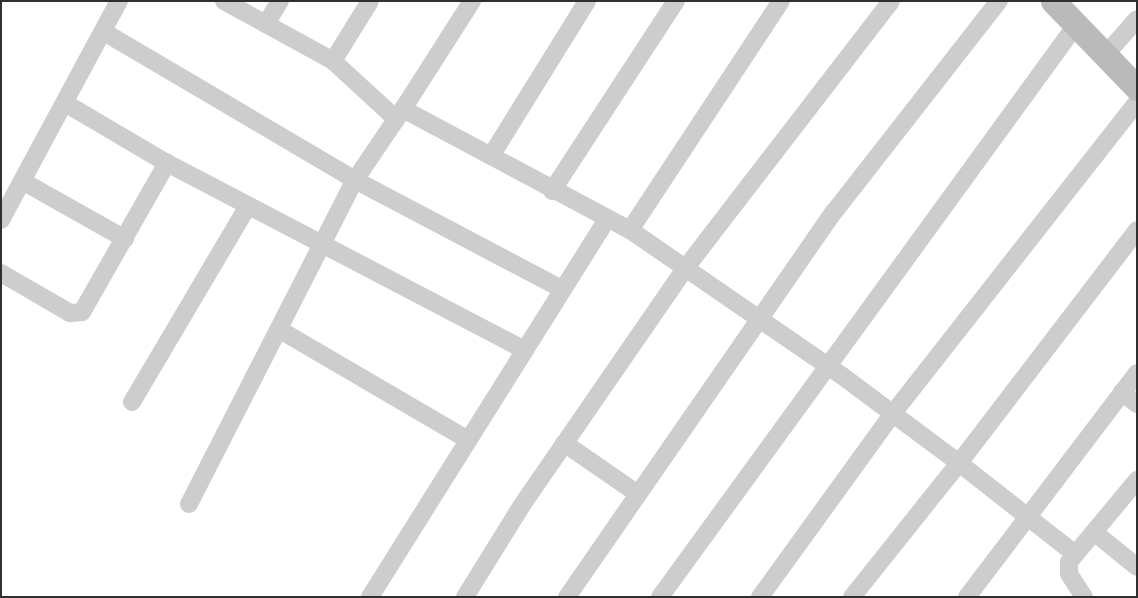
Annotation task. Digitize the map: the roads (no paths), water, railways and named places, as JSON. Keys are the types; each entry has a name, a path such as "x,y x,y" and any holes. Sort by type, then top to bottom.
{"street":[{"path":"1,220 24,182 119,1"},
{"path":"224,1 333,61 399,113 492,156 552,191 630,230 684,270 894,412 1075,554"},
{"path":"266,24 280,1"},
{"path":"333,61 370,1"},
{"path":"189,504 280,330 355,180 472,1"},
{"path":"492,156 587,1"},
{"path":"552,191 676,1"},
{"path":"630,230 781,1"},
{"path":"465,597 564,443 684,270 891,1"},
{"path":"567,597 834,212 999,1"},
{"path":"1053,1 1107,54 1137,88"},
{"path":"1107,54 1137,19"},
{"path":"660,597 826,365 1076,25"},
{"path":"104,32 355,180 562,289"},
{"path":"760,597 894,412 1137,102"},
{"path":"65,103 167,163 525,350"},
{"path":"1,273 76,315 82,312 167,163"},
{"path":"24,182 125,239"},
{"path":"132,402 248,206"},
{"path":"370,597 606,219"},
{"path":"852,597 959,463 1137,230"},
{"path":"280,330 468,440"},
{"path":"967,597 1137,373"},
{"path":"1122,392 1137,404"},
{"path":"564,443 638,494"},
{"path":"1084,597 1067,569 1075,554 1137,480"},
{"path":"1094,532 1137,567"}]}
